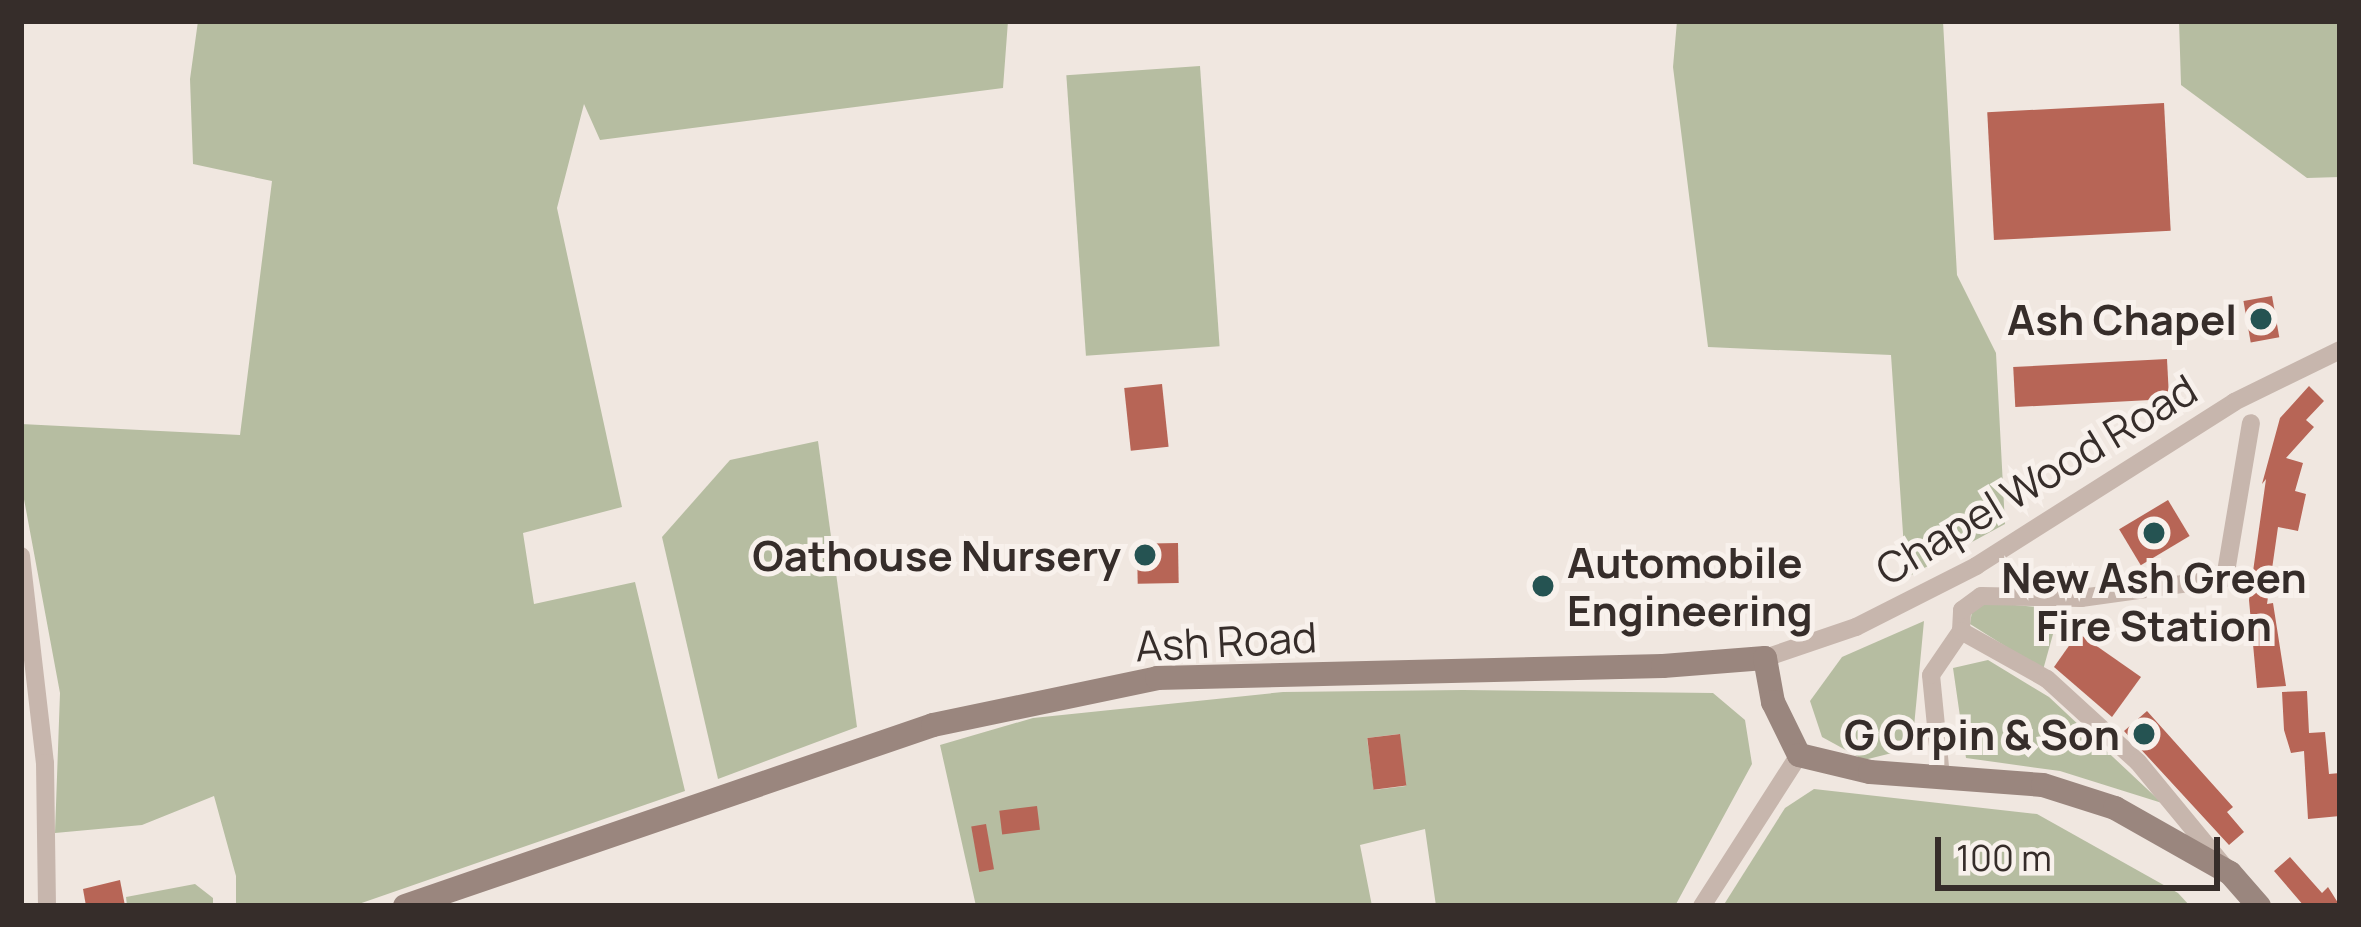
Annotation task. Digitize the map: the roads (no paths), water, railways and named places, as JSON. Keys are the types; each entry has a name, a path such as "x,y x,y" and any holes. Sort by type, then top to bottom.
{"street":[{"name":"Chapel Wood Road","path":"1765,658 1856,627 1976,566 2234,402 2340,350"},
{"path":"1941,777 1931,675 1940,653 1960,631 1962,610 1981,596 2081,598 2225,578 2251,423"},
{"path":"21,556 45,764 47,906"},
{"path":"1960,631 2047,679 2138,762 2259,906"},
{"path":"1765,658 1773,702 1798,755"},
{"name":"Ash Road","path":"405,906 934,725 1157,678 1663,666 1765,658"},
{"path":"1798,755 1870,772 2043,785 2115,808 2230,873"},
{"path":"1702,906 1798,755"}],"place":[{"name":"Ash Chapel","path":"2261,319"},
{"name":"New Ash Green Fire Station","path":"2154,533"},
{"name":"Oathouse Nursery","path":"1145,555"},
{"name":"Automobile Engineering","path":"1543,586"},
{"name":"G Orpin & Son","path":"2144,734"}]}
